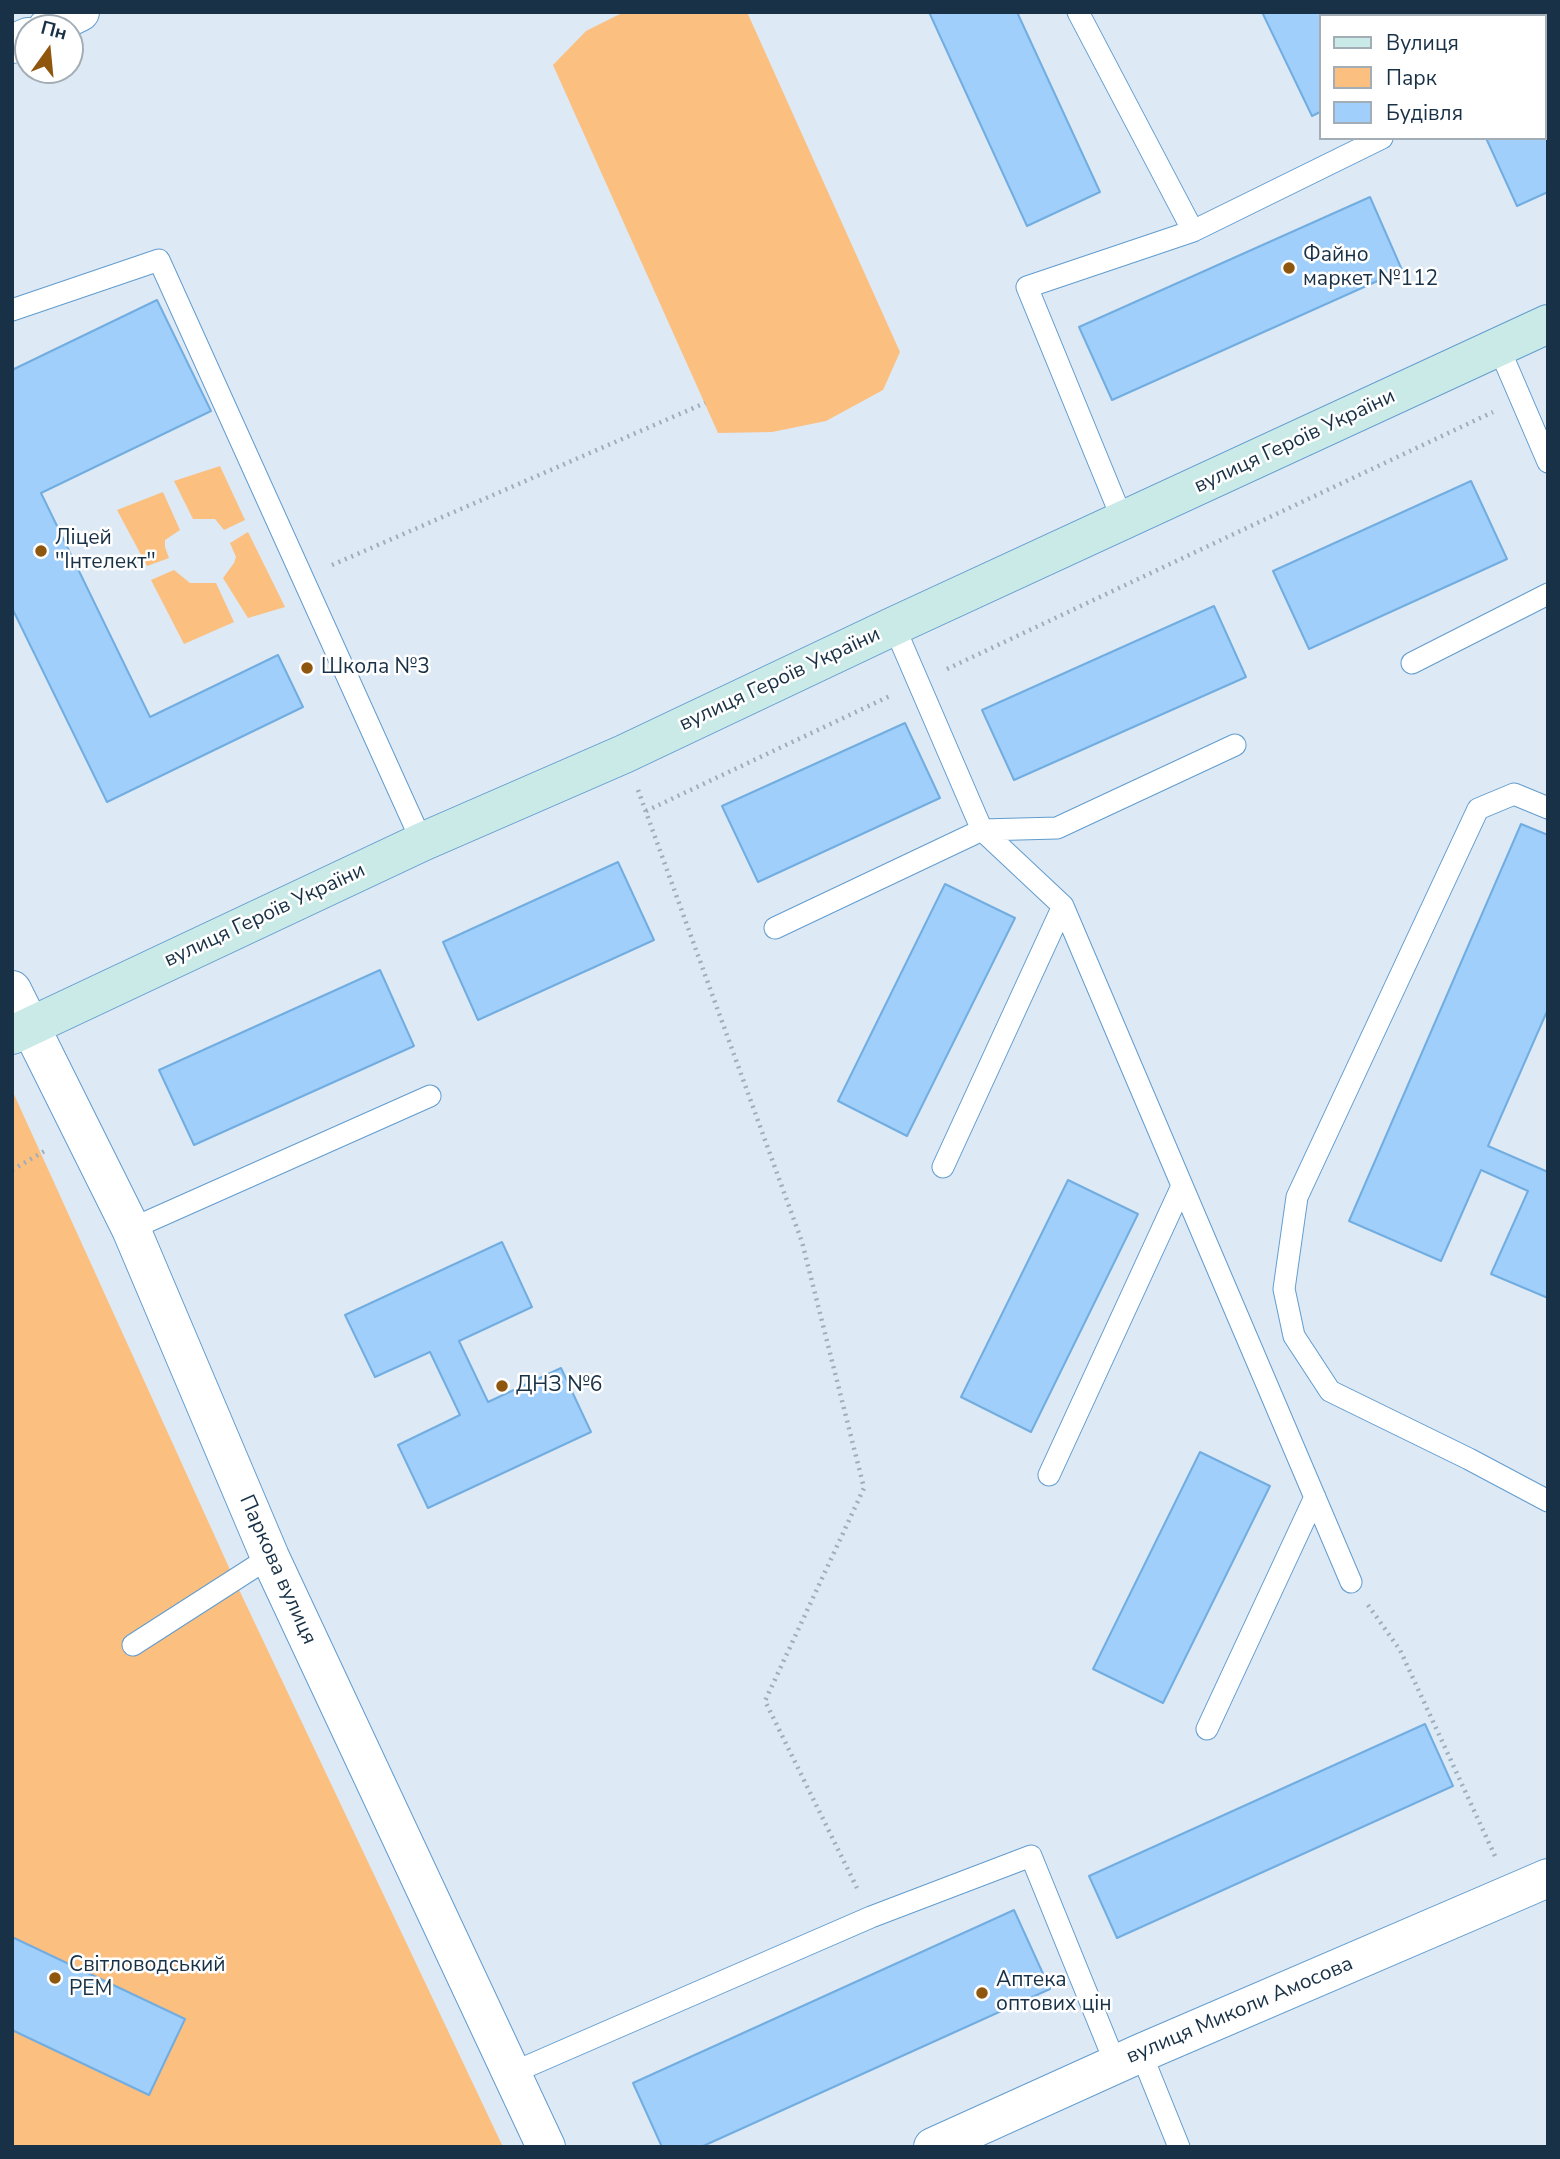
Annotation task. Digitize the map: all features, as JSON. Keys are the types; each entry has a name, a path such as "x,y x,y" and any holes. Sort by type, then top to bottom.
{"main road":[{"name":"вулиця Героїв України","path":"21,1031 422,842 624,754 894,626 1548,324"}],"street":[{"name":"Паркова вулиця","path":"12,990 21,1031 131,1229 270,1557 546,2147"},
{"name":"вулиця Миколи Амосова","path":"933,2147 1548,1878"}],"lane":[{"path":"1078,12 1193,230"},
{"path":"1123,521 1027,288 1193,230 1378,140"},
{"path":"12,310 159,260 422,842"},
{"path":"1499,348 1548,462"},
{"path":"1412,663 1548,594"},
{"path":"894,626 982,830 1063,906 1352,1582"},
{"path":"775,928 982,830 1057,828 1234,745"},
{"path":"1548,808 1514,794 1478,809 1297,1197 1283,1289 1294,1336 1330,1391 1469,1459 1548,1502"},
{"path":"943,1167 1063,906"},
{"path":"131,1229 430,1096"},
{"path":"1049,1475 1182,1186"},
{"path":"1207,1729 1315,1497"},
{"path":"133,1645 270,1557"},
{"path":"512,2073 871,1917 1031,1856 1129,2059 1179,2147"}],"path":[{"path":"646,811 1521,398"},
{"path":"303,578 705,403"},
{"path":"624,754 802,1242 864,1488 765,1701 871,1917"},
{"path":"1352,1582 1400,1650 1513,1894"}],"green space":[{"path":"624,12 747,12 900,352 883,390 826,421 772,432 718,433 553,65 586,31"},
{"path":"220,466 245,520 224,530 215,519 193,519 174,481"},
{"path":"163,492 180,530 165,540 169,558 147,566 117,510"},
{"path":"248,532 285,607 248,618 223,578 236,557 230,543"},
{"path":"174,570 190,583 216,583 234,622 184,644 151,580"},
{"path":"12,1090 242,1596 503,2147 12,2147"}],"building":[{"path":"929,12 1017,12 1100,192 1027,226"},
{"path":"1262,12 1345,12 1318,14 1318,113 1312,116"},
{"path":"1548,12 1548,192 1517,206 1487,140 1546,140 1546,14 1531,14"},
{"path":"1370,197 1402,270 1112,400 1079,327"},
{"name":"Ліцей ''Інтелект''","path":"157,300 211,411 41,493 150,717 278,655 303,707 107,802 12,608 12,370"},
{"path":"1471,481 1507,559 1309,649 1273,571"},
{"path":"1214,606 1246,677 1014,780 982,710"},
{"path":"905,723 940,798 758,882 722,806"},
{"path":"1521,824 1548,835 1548,1009 1488,1146 1548,1172 1548,1298 1491,1274 1528,1191 1481,1170 1441,1261 1349,1221"},
{"path":"618,862 654,940 478,1020 443,942"},
{"path":"945,884 1015,918 907,1136 838,1101"},
{"path":"380,970 414,1046 194,1145 159,1070"},
{"path":"1068,1180 1138,1214 1031,1432 961,1397"},
{"path":"502,1242 532,1307 459,1341 488,1402 561,1368 591,1432 428,1508 398,1445 460,1415 430,1352 375,1377 345,1315"},
{"path":"1200,1452 1270,1486 1163,1703 1093,1669"},
{"path":"1425,1724 1453,1786 1117,1938 1089,1876"},
{"path":"1014,1910 1050,1989 701,2147 662,2147 633,2083"},
{"name":"Світловодський РЕМ","path":"12,1937 185,2019 149,2095 12,2030"}],"place":[{"name":"Файно маркет №112","path":"1289,268"},
{"name":"Ліцей ''Інтелект''","path":"41,551"},
{"name":"Школа №3","path":"307,668"},
{"name":"ДНЗ №6","path":"502,1386"},
{"name":"Світловодський РЕМ","path":"55,1978"},
{"name":"Аптека оптових цін","path":"982,1993"}]}
